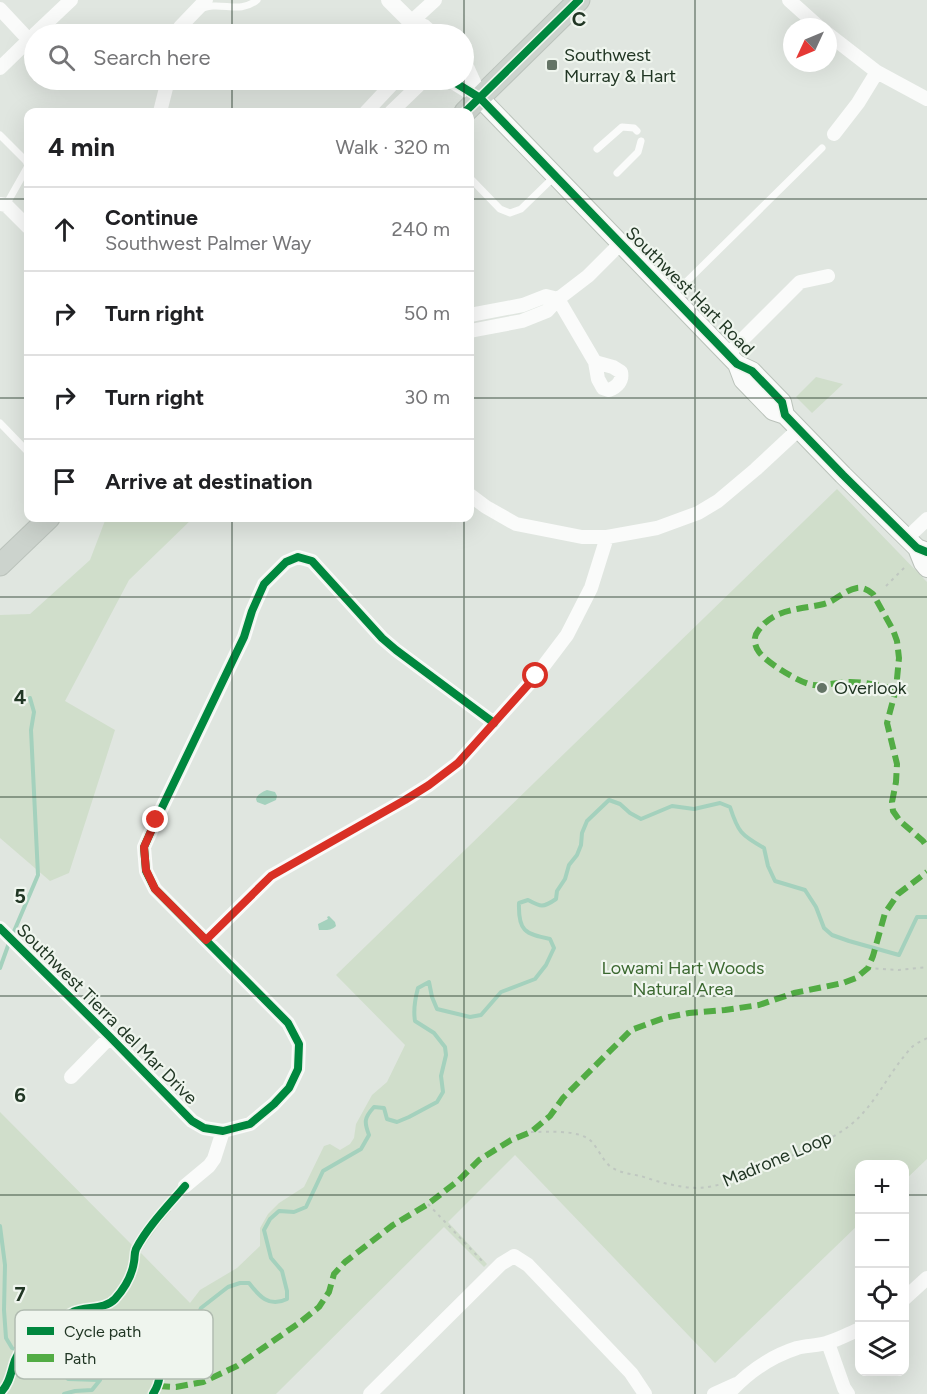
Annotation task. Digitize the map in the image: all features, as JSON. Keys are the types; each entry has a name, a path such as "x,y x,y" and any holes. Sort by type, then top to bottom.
{"main road":[{"path":"473,105 579,0"},
{"name":"Southwest Hart Road","path":"473,105 555,176 733,359 752,371 782,402 785,415 919,552"},
{"path":"0,566 45,522"}],"street":[{"path":"46,24 71,0"},
{"path":"389,0 408,24"},
{"path":"414,24 435,0"},
{"path":"789,0 809,18"},
{"path":"183,24 201,5"},
{"path":"0,9 24,29"},
{"path":"837,41 877,72 927,99"},
{"path":"0,68 24,45"},
{"path":"834,134 858,103 877,72"},
{"path":"161,108 166,90"},
{"path":"370,108 387,90"},
{"path":"395,108 414,90"},
{"name":"Southwest Hart Road","path":"460,90 473,105"},
{"name":"Southwest Hart Road","path":"470,90 473,105"},
{"path":"3,205 24,223"},
{"path":"474,330 522,321 547,311 558,299 588,276 620,244"},
{"path":"733,359 800,282 828,276"},
{"path":"474,314 523,305 546,296 558,299 595,362"},
{"path":"474,498 516,524 582,537 607,537 657,528 698,513 733,489 799,429"},
{"path":"919,552 927,519"},
{"path":"206,940 271,876 405,800 458,763 536,676 567,635 591,588 607,537"},
{"path":"185,1186 214,1159 223,1131 250,1124 274,1104 288,1088 298,1069 299,1044 288,1023 155,889 146,870 144,847 244,637 264,584 286,562 298,557 312,561 382,638 494,723"},
{"name":"Southwest Tierra del Mar Drive","path":"0,928 192,1121 204,1128 223,1131"},
{"path":"71,1077 110,1037"},
{"path":"370,1394 501,1264 514,1256 528,1265 631,1373 645,1394"},
{"path":"909,1294 927,1278"},
{"path":"728,1394 749,1373 770,1359 799,1347 828,1343 855,1331"},
{"path":"828,1343 848,1394"},
{"path":"714,1394 738,1383"}],"lane":[{"path":"201,5 241,7 253,4 257,0"},
{"path":"597,149 622,127 634,128 637,131"},
{"path":"0,135 24,159"},
{"path":"617,173 634,157 641,141"},
{"path":"672,296 822,148"},
{"path":"3,205 24,172"},
{"path":"474,182 500,209 510,213 521,209 555,176"},
{"path":"0,423 24,449"}],"path":[{"path":"886,586 919,552"},
{"path":"868,968 899,970 927,967"},
{"path":"428,1204 493,1272"}],"green space":[{"path":"816,377 843,384 812,413 796,397"},
{"name":"Lowami Hart Woods Natural Area","path":"837,489 927,582 927,1159 909,1176 909,1160 855,1160 855,1228 715,1363 515,1155 448,1222 487,1264 484,1267 444,1227 276,1394 0,1394 0,1112 134,1247 165,1207 171,1211 140,1252 190,1303 200,1290 237,1268 260,1246 260,1228 268,1214 279,1203 304,1187 324,1146 330,1144 340,1150 350,1144 354,1138 356,1124 372,1095 387,1082 405,1045 336,975"},
{"path":"104,522 189,522 129,580 65,701 115,730 69,873 50,881 0,838 0,615 30,614 90,560"}],"shaded area":[{"path":"267,790 275,792 276,800 265,805 257,802 258,796"},
{"path":"329,916 336,926 319,930 318,924 328,919"}],"waterway":[{"path":"12,936 38,875 31,730 34,712 30,698"},
{"path":"200,1310 228,1287 240,1283 249,1283 261,1296 270,1301 287,1299 282,1271 271,1258 264,1230 270,1219 279,1211 294,1212 306,1207 323,1171 361,1149 369,1135 367,1117 374,1107 384,1108 387,1119 397,1122 437,1102 443,1092 441,1076 446,1055 445,1047 434,1033 415,1021 414,1012 418,988 429,982 437,1009 470,1017 481,1015 501,992 535,979 546,965 554,948 550,939 525,930 520,920 519,903 528,900 542,906 556,899 557,891 565,879 569,865 581,845 582,833 587,821 609,800 620,804 641,819 672,806 694,809 720,803 730,807 741,832 764,848 768,866 775,881 805,890 816,907 824,928 832,935 899,955 917,917 927,917"},
{"path":"0,968 9,943"},
{"path":"0,1226 5,1265 6,1338 15,1349"},
{"path":"68,1379 99,1380"},
{"path":"64,1394 92,1390 100,1379"}],"marked path":[{"path":"896,689 856,682 813,685 800,681 769,662 756,647 755,636 764,623 779,614 824,604 857,588 865,589 873,594 893,630 899,658 896,689 887,723 897,764 893,811 927,847"},
{"path":"213,1377 237,1366 319,1307 329,1292 334,1274 345,1262 393,1225 428,1204 459,1180 479,1160 511,1140 531,1132 550,1116 563,1098 631,1030 664,1018 689,1013 759,1005 794,993 843,983 856,978 868,968 885,913 898,894 927,872"},
{"path":"158,1386 176,1387 209,1379"}],"cycle path":[{"path":"469,108 579,0"},
{"path":"467,90 480,98 737,364 752,371 782,402 785,415 843,475 917,548 927,552"},
{"path":"0,928 192,1121 204,1128 223,1131 250,1124 289,1088 298,1069 299,1044 288,1023 155,889 146,871 144,847 244,637 264,584 286,562 298,557 312,561 382,638 494,723"},
{"path":"79,1310 102,1306 115,1299 129,1277 135,1251 146,1232 185,1186"},
{"path":"0,1393 8,1382 15,1360"},
{"path":"153,1394 159,1379"}],"place":[{"name":"Southwest Murray & Hart","path":"552,65"},
{"name":"Overlook","path":"822,688"}],"route":[{"path":"156,820 144,847 146,870 155,889 206,940 271,876 405,800 458,763 536,676"}]}
